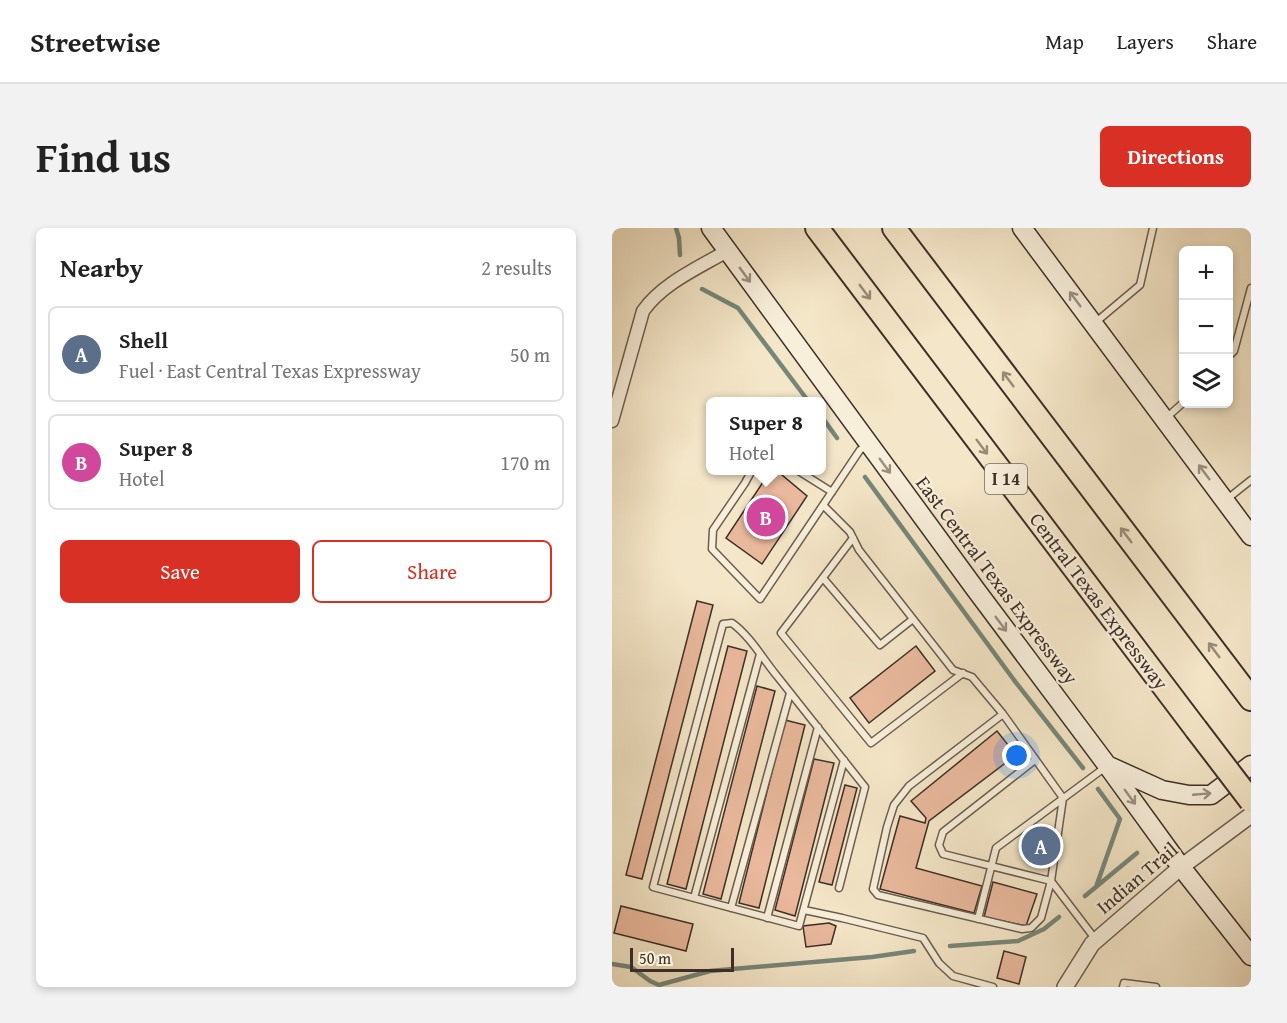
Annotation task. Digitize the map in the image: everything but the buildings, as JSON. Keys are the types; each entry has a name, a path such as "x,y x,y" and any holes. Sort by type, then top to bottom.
{"highway":[{"path":"797,228 841,260"},
{"name":"Central Texas Expressway","path":"817,228 1251,801"},
{"path":"894,228 1250,698"}],"main road":[{"name":"East Central Texas Expressway","path":"711,228 1181,867 1251,956"},
{"path":"1022,228 1251,536"},
{"path":"1107,765 1162,790 1189,795 1211,795 1251,765"}],"street":[{"path":"612,421 615,396 643,311 651,300 672,282 727,250"},
{"name":"Indian Trail","path":"1065,987 1096,940 1181,867 1251,815"}],"lane":[{"path":"1094,324 1140,285 1153,228"},
{"path":"1231,354 1234,351 1251,288"},
{"path":"1164,419 1179,406"},
{"path":"750,475 713,530 712,549 760,599 860,450 869,444"},
{"path":"804,475 832,492"},
{"path":"1225,501 1251,480"},
{"path":"823,505 850,532 859,550 953,670 972,677 1003,714 1063,798 1051,881 1041,918 1031,928 1022,929 878,895 873,889 894,805 909,786 1003,714"},
{"path":"853,538 781,633 871,743 963,674"},
{"path":"823,578 880,645 913,619"},
{"path":"839,888 865,787 844,760 818,727 739,628 732,623 723,624 653,887 799,926 844,760"},
{"path":"694,898 760,654"},
{"path":"731,908 790,693"},
{"path":"767,918 818,727"},
{"path":"1035,760 943,832 939,845 943,854 1051,881 1096,940"},
{"path":"978,919 996,848 1107,765"},
{"path":"804,910 923,938 939,963 953,976 993,987"},
{"path":"1123,987 1124,982 1156,987"}],"waterway":[{"path":"676,228 680,255"},
{"path":"702,289 738,308 805,397"},
{"path":"826,423 837,438"},
{"path":"865,477 1014,680 1083,768"},
{"path":"1096,887 1120,819 1098,789"},
{"path":"1085,896 1137,853"},
{"path":"950,946 1018,941 1044,929 1059,917"},
{"path":"612,964 631,967 659,985 710,971 872,957 914,951"}],"place":[{"name":"Super 8","path":"766,517"},
{"name":"Shell","path":"1041,846"}]}
